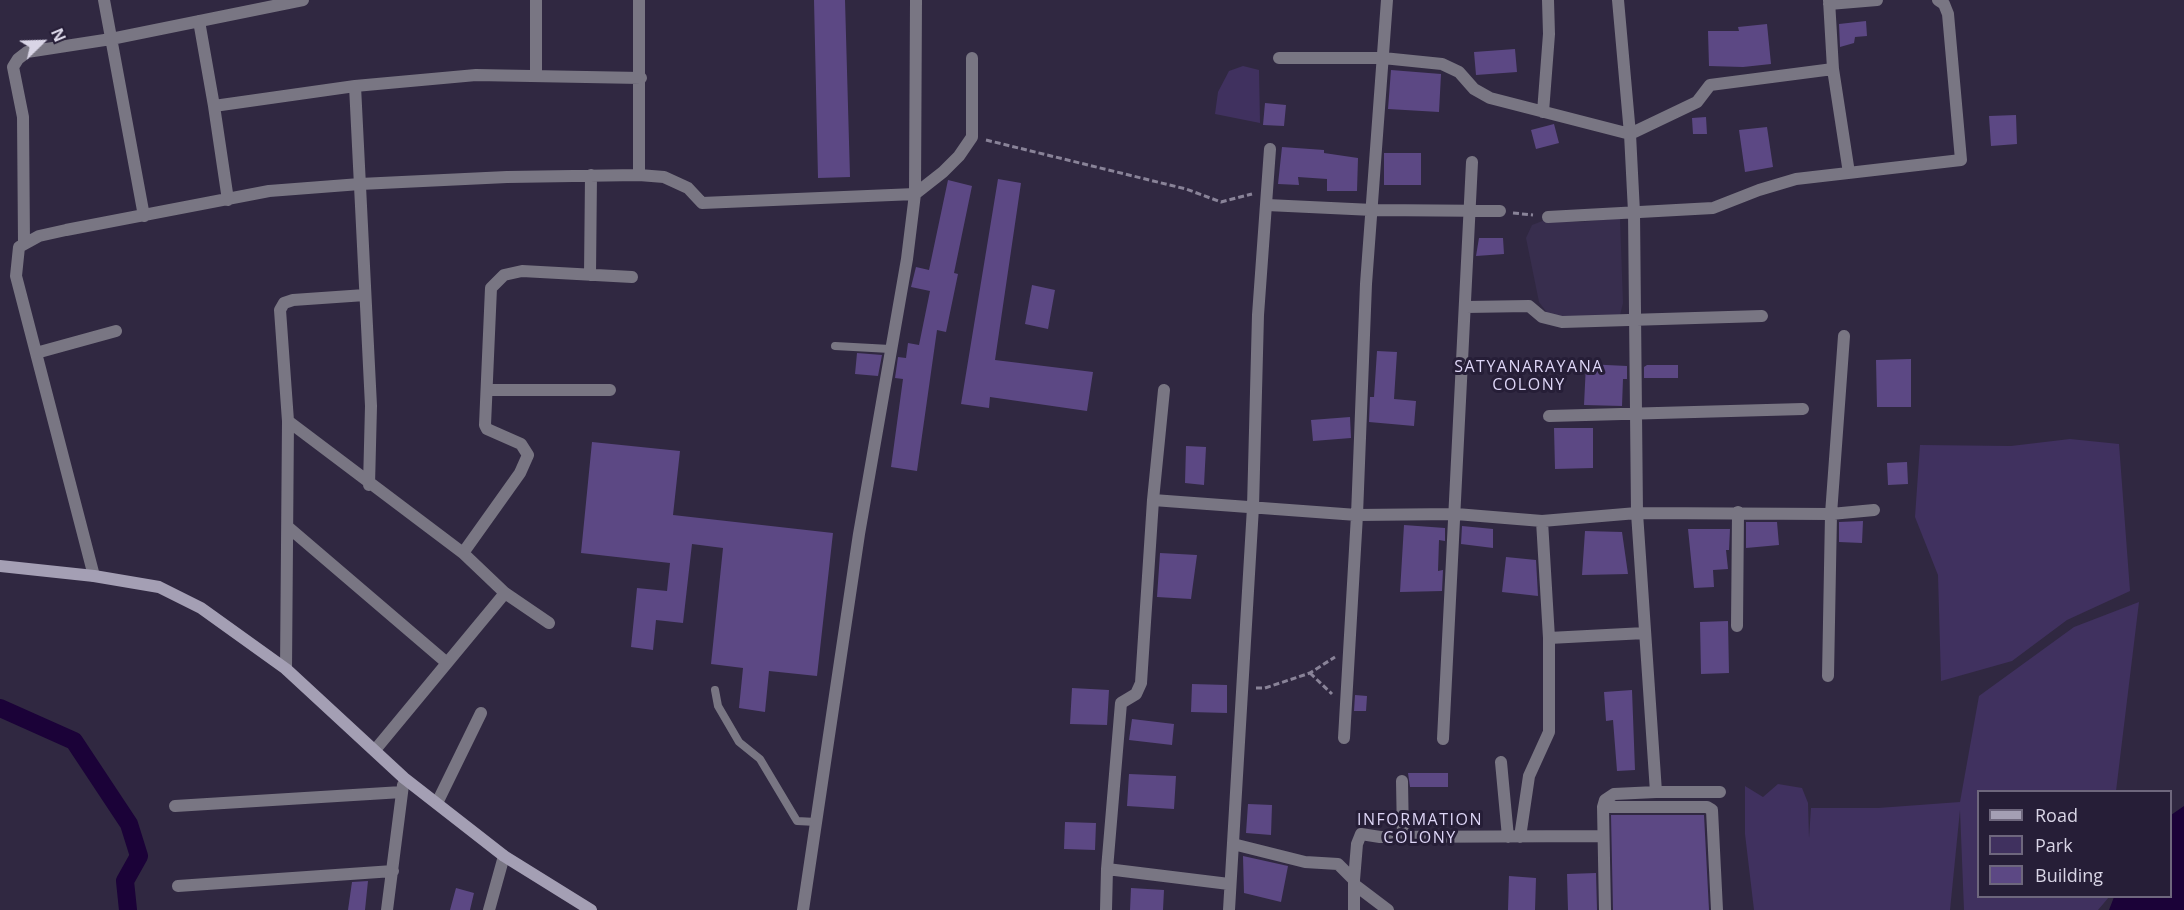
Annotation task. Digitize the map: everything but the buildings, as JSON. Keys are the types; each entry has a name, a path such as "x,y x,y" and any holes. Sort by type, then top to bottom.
{"street":[{"path":"105,0 144,216"},
{"path":"24,244 23,117 13,67 27,52 111,39 303,0"},
{"path":"536,0 536,76"},
{"path":"639,0 639,175"},
{"path":"803,910 915,194 916,0"},
{"path":"1344,738 1357,515 1366,284 1387,0"},
{"path":"1543,112 1549,34 1548,0"},
{"path":"1618,0 1630,134 1634,212 1637,513 1656,792"},
{"path":"1849,173 1833,69 1829,2 1877,0"},
{"path":"1548,217 1713,207 1796,179 1961,160 1948,14 1944,4 1938,0"},
{"path":"199,21 228,200"},
{"path":"94,576 16,276 19,247 24,244 39,236 269,191 360,184 639,175 664,177 688,188 702,203 915,194 960,156 972,137 972,58"},
{"path":"1279,58 1383,58 1442,64 1459,72 1481,94 1630,134 1697,102 1710,85 1833,69"},
{"path":"214,106 355,86 476,75 640,78"},
{"path":"355,86 371,406 369,485"},
{"path":"1229,910 1253,507 1258,315 1270,149"},
{"path":"1443,739 1472,162"},
{"path":"590,275 591,175"},
{"path":"1267,205 1373,210 1500,211"},
{"path":"463,553 520,473 528,455 521,444 487,429 491,288 504,275 522,271 632,277"},
{"path":"286,669 288,421 280,310 284,303 366,295"},
{"path":"1466,307 1529,306 1542,317 1562,322 1762,316"},
{"path":"36,352 116,332"},
{"path":"1828,676 1832,513 1844,336"},
{"path":"488,390 610,390"},
{"path":"1106,910 1107,870 1121,703 1136,694 1141,683 1153,500 1164,390"},
{"path":"1549,416 1803,409"},
{"path":"288,421 369,485 463,553 505,593 549,623"},
{"path":"1153,500 1357,515 1456,514 1542,521 1637,513 1832,513 1874,510"},
{"path":"1737,626 1738,512"},
{"path":"1514,837 1529,776 1549,732 1549,638 1542,521"},
{"path":"288,527 447,663"},
{"path":"0,566 94,576 159,587 201,608 286,669 404,778 504,856 591,910"},
{"path":"375,750 505,593"},
{"path":"1549,638 1645,633"},
{"path":"437,803 481,713"},
{"path":"1501,762 1514,837"},
{"path":"387,910 404,778"},
{"path":"1402,781 1403,836"},
{"path":"175,806 402,792"},
{"path":"1605,910 1603,807 1608,796 1656,792 1719,792"},
{"path":"1603,807 1707,807 1712,810 1717,910"},
{"path":"1354,910 1357,844 1361,834 1603,836"},
{"path":"1233,844 1305,862 1338,864 1354,882 1388,910"},
{"path":"489,910 504,856"},
{"path":"1107,870 1229,884"},
{"path":"178,886 393,871"}],"lane":[{"path":"835,346 890,349"},
{"path":"715,690 718,706 739,742 760,759 797,821 816,822"}],"path":[{"path":"972,137 1141,177 1221,202 1268,190"},
{"path":"1500,211 1548,217"},
{"path":"1242,688 1265,688 1310,673 1349,649"}],"shaded area":[{"path":"1620,218 1623,303 1620,315 1572,318 1548,314 1539,302 1526,238 1532,225 1545,220 1581,222"},
{"path":"2184,806 2184,910 2109,910 2114,898 2172,898 2172,814"}],"green space":[{"path":"1243,66 1259,70 1260,123 1215,114 1218,92 1229,71"},
{"path":"2070,439 2119,444 2130,591 2067,620 2012,661 1941,681 1938,575 1915,517 1920,445 2011,446"},
{"path":"2139,602 2116,790 1977,790 1977,898 2108,898 2098,910 1964,910 1960,810 1950,910 1754,910 1745,834 1745,786 1763,797 1778,784 1802,788 1808,803 1809,838 1811,808 1878,808 1960,802 1979,696 2074,627"}],"waterway":[{"path":"0,708 74,741 129,824 139,856 125,881 128,910"}],"district":[{"name":"SATYANARAYANA COLONY","path":"1529,376"},
{"name":"INFORMATION COLONY","path":"1420,829"}]}
